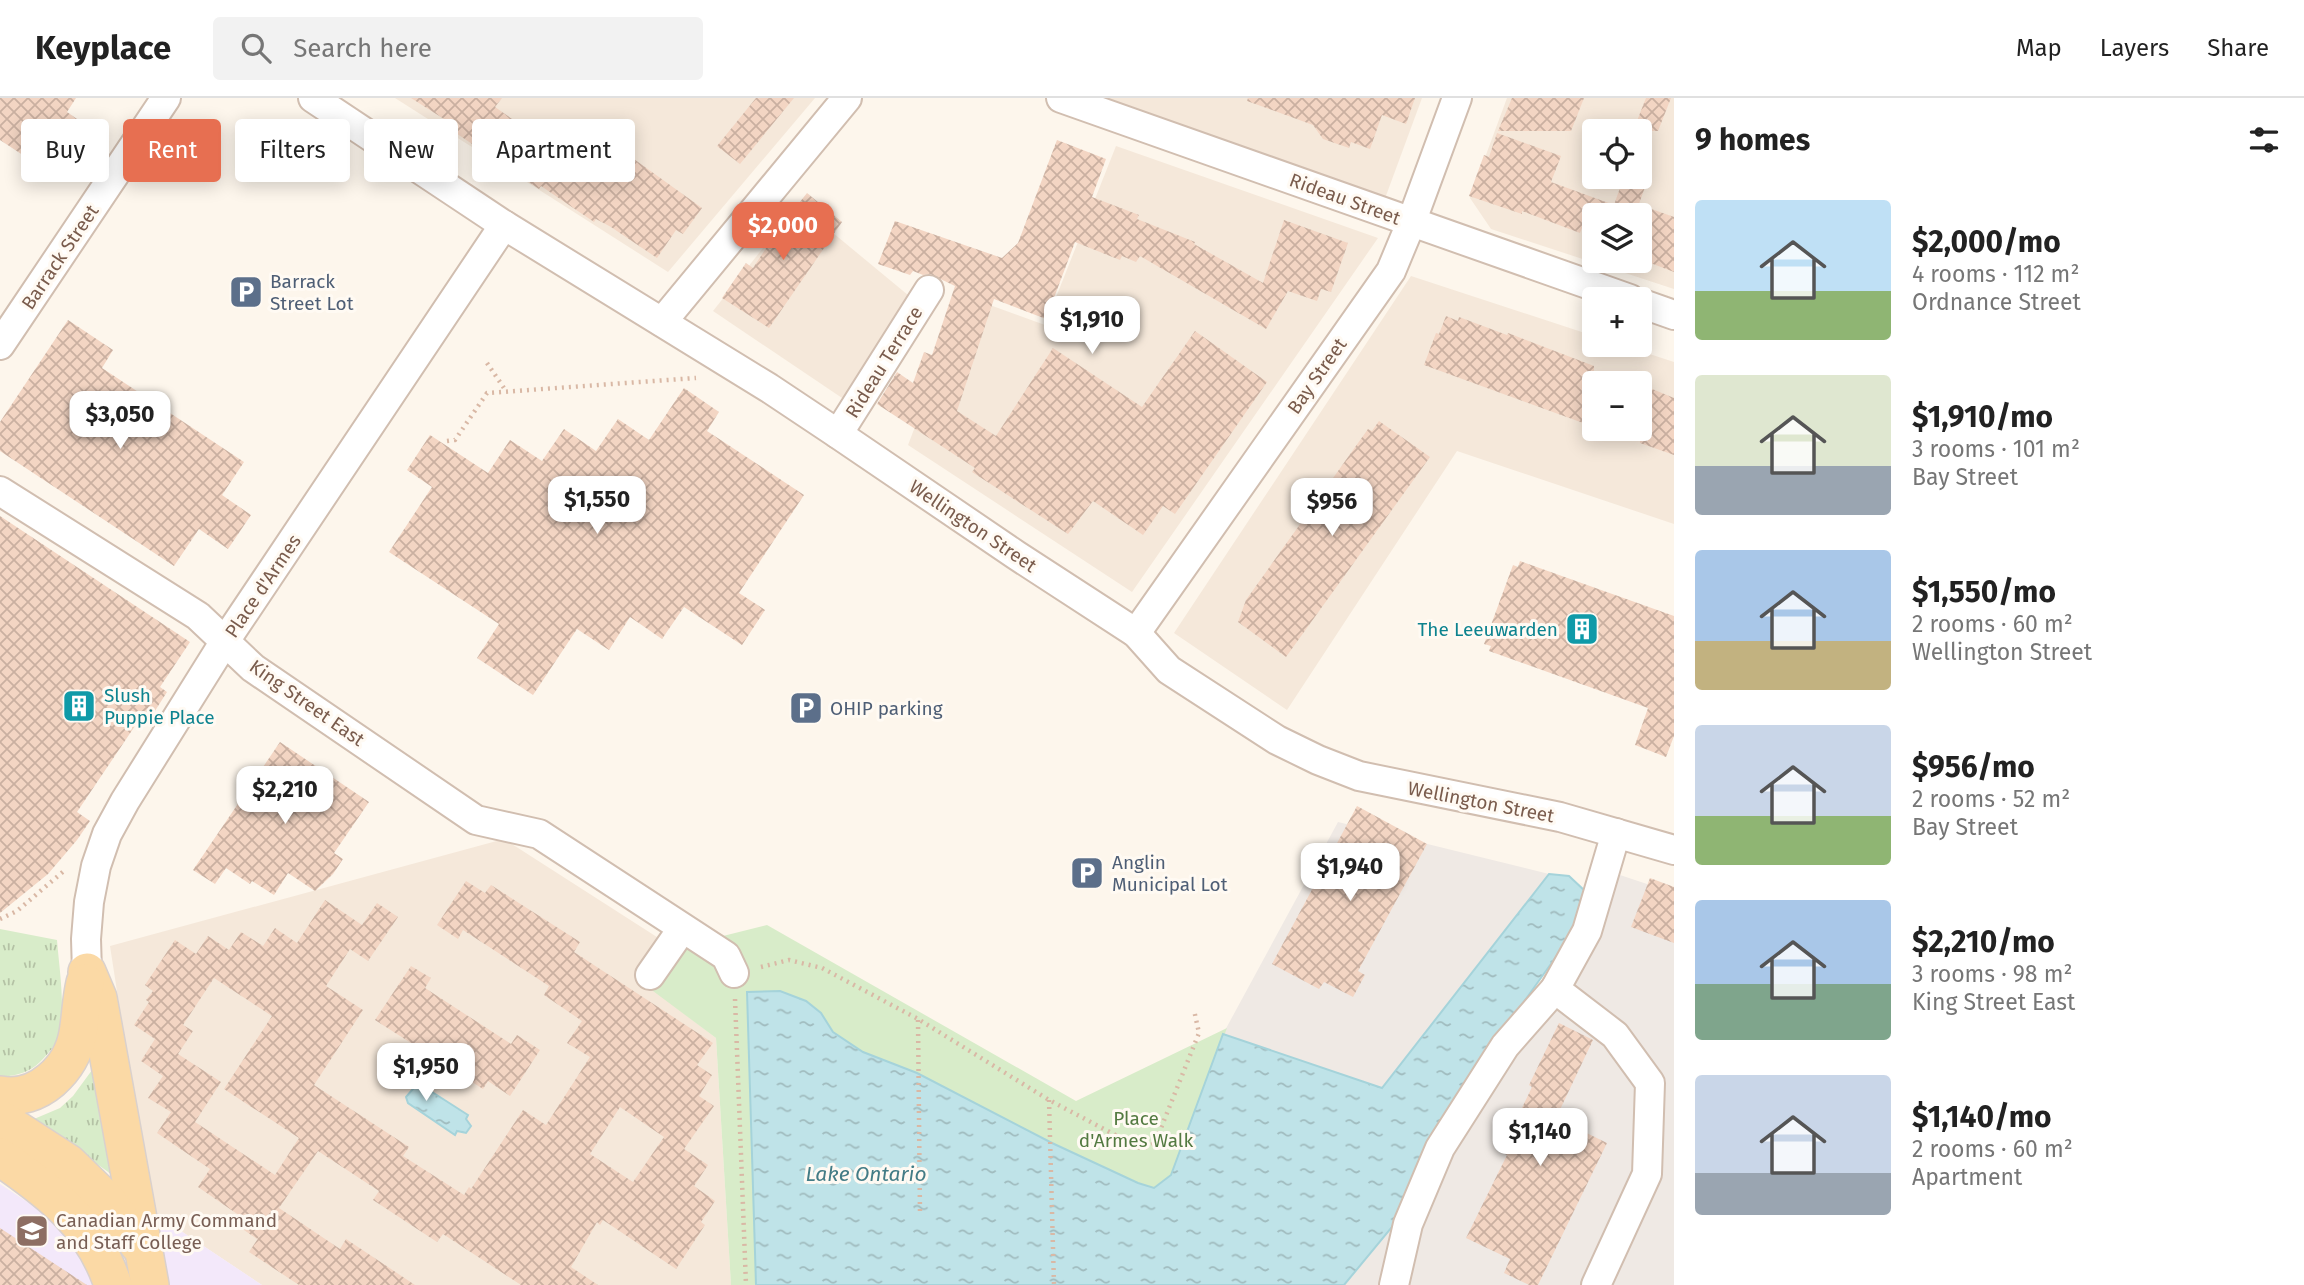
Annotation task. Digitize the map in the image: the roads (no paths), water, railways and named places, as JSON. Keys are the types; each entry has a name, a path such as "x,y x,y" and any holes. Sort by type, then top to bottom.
{"main road":[{"path":"0,1095 10,1097 30,1094 52,1080 70,1058 78,1035 87,972"},
{"path":"87,972 98,998 148,1270"},
{"path":"0,1119 68,1163 108,1202 148,1270"},
{"path":"0,1157 62,1203 83,1227 107,1266 113,1285"}],"street":[{"name":"Barrack Street","path":"0,345 166,98"},
{"name":"Wellington Street","path":"313,98 504,225 838,434 1136,633 1169,670 1278,740 1359,776 1560,817 1674,850"},
{"path":"662,322 847,98"},
{"name":"Rideau Street","path":"1061,98 1595,287"},
{"name":"Bay Street","path":"1136,633 1391,271 1457,98"},
{"name":"Place d'Armes","path":"87,972 89,902 96,866 107,834 146,765 226,642 504,225"},
{"name":"Rideau Terrace","path":"838,434 929,290"},
{"path":"1652,307 1674,315"},
{"name":"King Street East","path":"0,491 198,616 253,668 476,820 539,834 682,929"},
{"path":"1394,1285 1408,1224 1440,1148 1505,1046 1555,989 1587,931 1616,833"},
{"path":"650,975 682,929 726,956 734,973"},
{"path":"1555,989 1615,1035 1650,1083 1647,1174 1596,1285"}],"water":[{"name":"Lake Ontario","path":"1549,874 1569,876 1586,892 1583,919 1468,1080 1392,1227 1344,1285 756,1285 747,992 780,991 806,1001 821,1013 833,1032 863,1052 917,1073 1052,1143 1154,1188 1171,1175 1223,1034 1382,1088"},
{"path":"418,1083 468,1115 466,1119 471,1126 466,1133 457,1131 455,1135 408,1103 406,1097"}],"place":[{"name":"Barrack Street Lot","path":"246,292"},
{"name":"The Leeuwarden","path":"1582,629"},
{"name":"Slush Puppie Place","path":"79,706"},
{"name":"OHIP parking","path":"806,708"},
{"name":"Anglin Municipal Lot","path":"1087,873"},
{"name":"Canadian Army Command and Staff College","path":"32,1231"}],"park label":[{"name":"Place d'Armes Walk","path":"1136,1129"}]}
